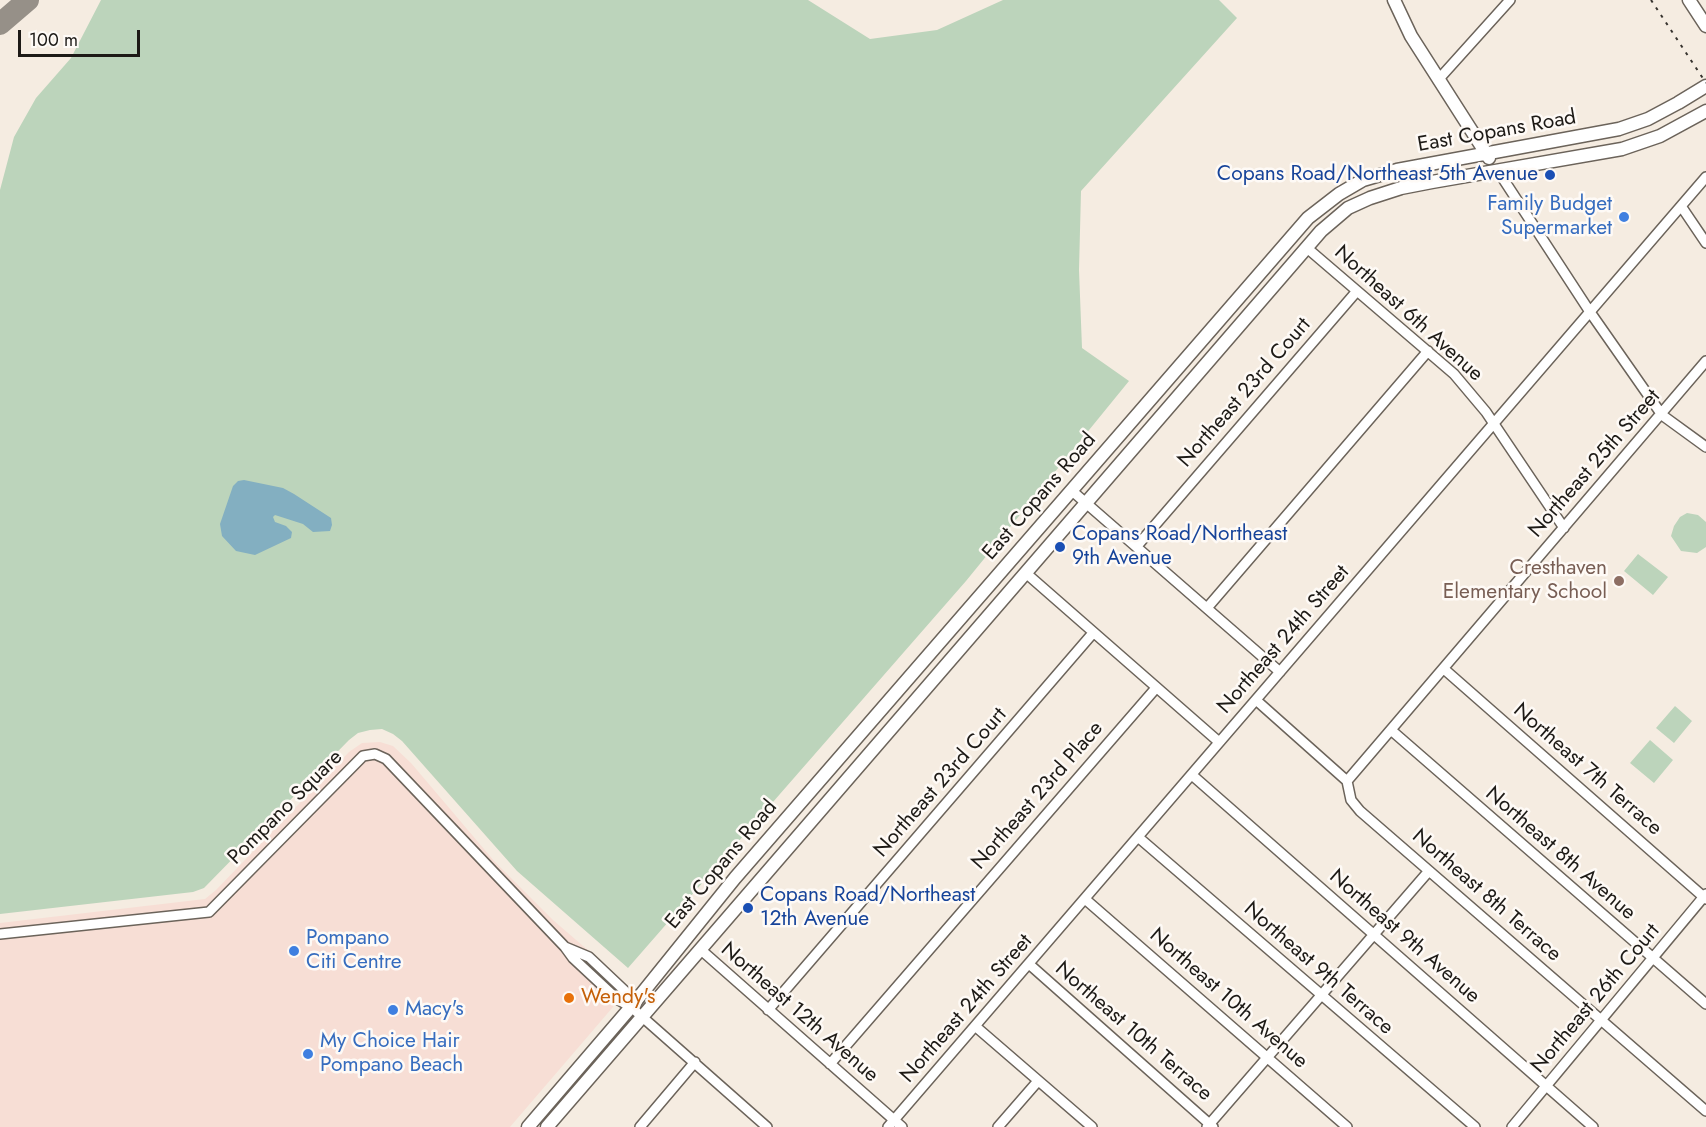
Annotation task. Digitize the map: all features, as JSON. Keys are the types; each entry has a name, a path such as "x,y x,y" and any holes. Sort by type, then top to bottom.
{"main road":[{"path":"1394,0 1411,36 1498,171"},
{"path":"1689,0 1706,26"},
{"name":"East Copans Road","path":"528,1127 631,1007 735,878 1308,218 1362,180 1397,170 1619,129 1668,108 1706,86"},
{"name":"East Copans Road","path":"547,1127 1321,231 1348,208 1401,188 1622,149 1660,136 1706,111"}],"street":[{"path":"1438,80 1510,0"},
{"path":"1498,171 1590,312 1662,415 1706,447"},
{"name":"Northeast 24th Street","path":"891,1124 1706,177"},
{"path":"1681,206 1706,243"},
{"name":"Northeast 6th Avenue","path":"1307,248 1454,374 1494,423 1564,528"},
{"name":"Northeast 23rd Court","path":"1137,546 1357,291"},
{"path":"1207,608 1428,351"},
{"name":"Northeast 25th Street","path":"1347,781 1706,361"},
{"path":"1071,490 1280,672"},
{"path":"1027,574 1220,742"},
{"name":"Northeast 23rd Court","path":"768,1010 1094,633"},
{"name":"Northeast 7th Terrace","path":"1444,669 1705,897"},
{"name":"Northeast 23rd Place","path":"830,1064 1156,688"},
{"name":"Northeast 8th Terrace","path":"1256,700 1347,781 1351,800 1360,811 1706,1111"},
{"name":"Northeast 8th Avenue","path":"1391,730 1706,1004"},
{"name":"Pompano Square","path":"0,934 209,912 363,756 375,754 386,759 565,947 589,957 626,991 631,1007 764,1126"},
{"name":"Northeast 9th Avenue","path":"1192,775 1593,1127"},
{"name":"Northeast 9th Terrace","path":"1138,837 1475,1127"},
{"path":"1210,1126 1428,872"},
{"name":"Northeast 26th Court","path":"1512,1127 1705,897"},
{"name":"Northeast 10th Avenue","path":"1085,899 1347,1127"},
{"name":"Northeast 12th Avenue","path":"700,949 830,1064 891,1124 902,1127"},
{"name":"Northeast 10th Terrace","path":"1029,964 1210,1126"},
{"path":"975,1026 1092,1127"},
{"path":"640,1127 695,1062"},
{"path":"998,1127 1038,1081"}],"shaded area":[{"name":"Pompano Citi Centre","path":"380,742 393,746 411,763 495,862 553,920 620,978 613,1007 510,1127 0,1127 0,923 205,899 349,752 362,743"}],"green space":[{"path":"101,0 808,0 870,39 937,30 1003,0 1219,0 1237,18 1081,191 1079,270 1082,348 1129,381 966,581 628,968 517,871 402,741 382,729 358,733 349,740 204,888 193,892 0,914 0,190 14,137 36,98 71,58"},
{"path":"1687,513 1698,515 1706,522 1706,547 1697,553 1681,551 1671,536 1680,517"},
{"path":"1638,554 1668,577 1653,595 1624,571"},
{"path":"1675,706 1692,721 1674,743 1656,728"},
{"path":"1650,740 1673,760 1654,783 1630,763"}],"water":[{"path":"244,480 283,488 294,494 331,518 330,531 313,532 303,524 275,515 273,517 275,522 286,526 292,532 291,538 255,555 236,551 222,536 220,524 233,486 238,481"}],"taxiway":[{"path":"0,24 28,0"}],"railway":[{"path":"1651,0 1706,83"}],"place":[{"name":"Copans Road/Northeast 5th Avenue","path":"1550,175"},
{"name":"Family Budget Supermarket","path":"1624,217"},
{"name":"Copans Road/Northeast 9th Avenue","path":"1060,547"},
{"name":"Cresthaven Elementary School","path":"1619,581"},
{"name":"Copans Road/Northeast 12th Avenue","path":"748,908"},
{"name":"Pompano Citi Centre","path":"294,951"},
{"name":"Wendy's","path":"569,998"},
{"name":"Macy's","path":"393,1010"},
{"name":"My Choice Hair Pompano Beach","path":"308,1054"}]}
